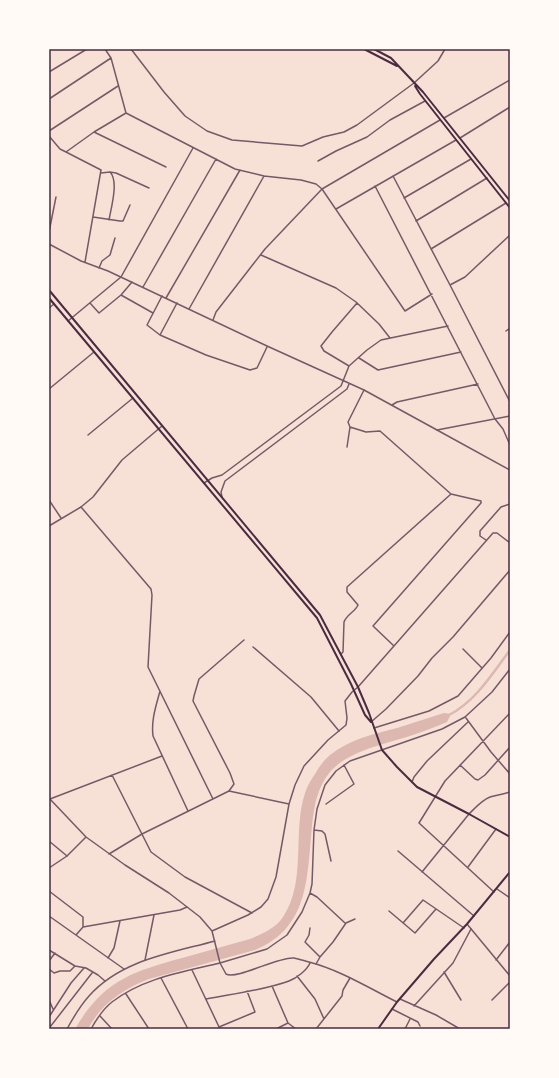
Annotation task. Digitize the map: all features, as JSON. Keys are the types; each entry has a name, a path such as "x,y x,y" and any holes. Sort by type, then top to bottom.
{"main road":[{"path":"364,49 398,66"},
{"path":"374,49 391,58 424,92 510,201"},
{"path":"414,83 425,101 510,208"},
{"path":"49,290 320,615 358,687 382,749 417,787 437,796 510,837"},
{"path":"49,298 290,585 320,623 365,715 371,722"},
{"path":"378,1029 397,1002 434,958 464,928 510,872"}],"street":[{"path":"49,72 87,49"},
{"path":"105,49 111,58 126,113 193,148 240,170 264,176 301,180 316,184 322,189 405,311 432,294"},
{"path":"131,49 164,92 185,116 207,131 232,140 302,146 323,137 344,132 357,125 414,83 438,61 445,49"},
{"path":"49,100 111,58"},
{"path":"444,118 510,80"},
{"path":"49,131 118,86"},
{"path":"318,161 367,137 390,120 425,101"},
{"path":"460,138 510,108"},
{"path":"66,152 94,132 126,113"},
{"path":"213,320 216,312 265,249 322,189 440,120"},
{"path":"94,132 166,167"},
{"path":"49,136 60,149 99,168 101,173 85,262"},
{"path":"336,209 456,140"},
{"path":"68,321 121,277 193,148"},
{"path":"142,287 216,159"},
{"path":"404,198 471,159"},
{"path":"166,298 240,170"},
{"path":"109,220 114,185 110,172"},
{"path":"101,173 116,173 149,188"},
{"path":"189,309 264,176"},
{"path":"393,176 510,402"},
{"path":"416,221 487,178"},
{"path":"376,186 495,419 503,429 510,445"},
{"path":"49,232 56,197"},
{"path":"431,249 506,203"},
{"path":"93,217 123,221 130,205"},
{"path":"450,285 464,277 510,235"},
{"path":"99,268 102,261 110,255 115,238"},
{"path":"49,244 364,390 510,470"},
{"path":"261,255 336,288 357,303 390,338"},
{"path":"90,303 99,313 122,295 132,282"},
{"path":"122,295 152,313"},
{"path":"162,296 152,313 148,325 160,335 206,355 250,370 257,368 267,346"},
{"path":"160,335 177,303"},
{"path":"349,366 324,351 321,346 357,303"},
{"path":"49,308 54,304"},
{"path":"204,483 222,475 341,386 349,366 381,340 448,326"},
{"path":"506,331 510,328"},
{"path":"49,389 94,352"},
{"path":"358,358 378,370 461,352"},
{"path":"222,497 221,492 225,481 347,389 349,384"},
{"path":"392,405 398,402 478,384"},
{"path":"347,447 350,427 348,422 364,390"},
{"path":"88,435 133,398"},
{"path":"437,430 510,416"},
{"path":"49,526 81,507 94,496 122,460 162,426"},
{"path":"350,427 366,432 380,431 451,494 479,499 481,501 481,503 373,626 394,646"},
{"path":"341,654 343,652 345,617 356,609 358,604 347,592 347,587 451,494"},
{"path":"49,500 61,518"},
{"path":"486,540 480,536 480,531 501,507 510,504"},
{"path":"81,507 151,589 152,595 148,663 160,691 213,799"},
{"path":"212,931 261,907 268,899 273,889 276,877 295,785 304,766 328,740 346,725 347,718 345,701 486,540 495,532 510,543"},
{"path":"371,722 386,709 418,676 432,658 453,637 510,570"},
{"path":"374,728 429,710 458,696 510,632"},
{"path":"109,854 142,834 229,791 234,784 230,773 193,701 199,679 244,640"},
{"path":"253,647 311,696 339,731"},
{"path":"463,649 482,668"},
{"path":"92,1029 111,1002 144,984 161,978 261,952 287,935 302,912 310,893 312,884 314,830 317,809 322,790 330,779 350,761 442,729 465,717 492,692 510,669"},
{"path":"160,691 153,715 153,736 188,811"},
{"path":"494,892 419,823 445,781 510,713"},
{"path":"465,717 498,761 510,774"},
{"path":"412,782 414,777 427,761 468,722"},
{"path":"460,765 478,780 485,775 510,747"},
{"path":"162,756 49,799 86,837 200,917 212,931 220,962 226,974 232,976 269,964 294,958 316,964 350,978 397,1002"},
{"path":"326,804 354,784 344,765"},
{"path":"112,775 151,852 185,877 252,912"},
{"path":"229,791 290,804"},
{"path":"422,872 469,814 485,799 510,792"},
{"path":"468,868 496,829"},
{"path":"314,830 322,831 325,834 331,861"},
{"path":"49,868 67,856 86,837"},
{"path":"49,841 67,856"},
{"path":"398,851 474,916"},
{"path":"497,889 510,898"},
{"path":"49,891 83,917 83,927"},
{"path":"310,893 317,897 346,923"},
{"path":"403,923 423,900 464,928"},
{"path":"76,935 83,927 180,910 187,907"},
{"path":"388,911 415,933 436,909"},
{"path":"144,960 154,915"},
{"path":"49,916 124,969"},
{"path":"316,964 346,923 356,919"},
{"path":"108,958 114,948 120,921"},
{"path":"467,924 510,976"},
{"path":"310,928 304,942 320,957"},
{"path":"414,1006 444,972 461,949 471,929"},
{"path":"66,1029 89,995 105,981 124,969 144,960 215,941"},
{"path":"496,960 510,942"},
{"path":"49,950 75,966 85,968 98,975 105,981"},
{"path":"49,961 55,953"},
{"path":"206,999 272,986 291,980 308,968 310,963"},
{"path":"49,969 54,973 60,971 70,971 75,966"},
{"path":"49,1017 71,983 85,968"},
{"path":"192,970 220,1028 255,1012 248,991"},
{"path":"444,972 462,1000"},
{"path":"50,1028 92,973"},
{"path":"297,976 314,999 324,1019"},
{"path":"161,978 188,1029"},
{"path":"316,1029 342,996 343,990 350,978"},
{"path":"492,1000 510,982"},
{"path":"272,986 288,1023 296,1029"},
{"path":"126,994 149,1029"},
{"path":"400,999 436,1015 460,1029"},
{"path":"49,1000 53,1010"},
{"path":"392,1009 418,1022 420,1026"},
{"path":"100,1016 112,1029"},
{"path":"405,1029 410,1019"},
{"path":"49,1022 50,1028"},
{"path":"276,1029 288,1023"}],"shaded area":[{"path":"444,713 451,714 447,722 357,753 330,772 322,784 315,804 309,863 302,898 296,914 286,928 273,940 255,950 139,983 114,998 106,1005 93,1020 88,1029 75,1029 96,1000 108,989 133,974 164,963 250,939 264,933 277,924 283,917 290,903 295,888 299,824 305,793 309,783 322,764 338,749 354,741"}],"waterway":[{"path":"449,715 467,703 475,695 510,650"}]}
